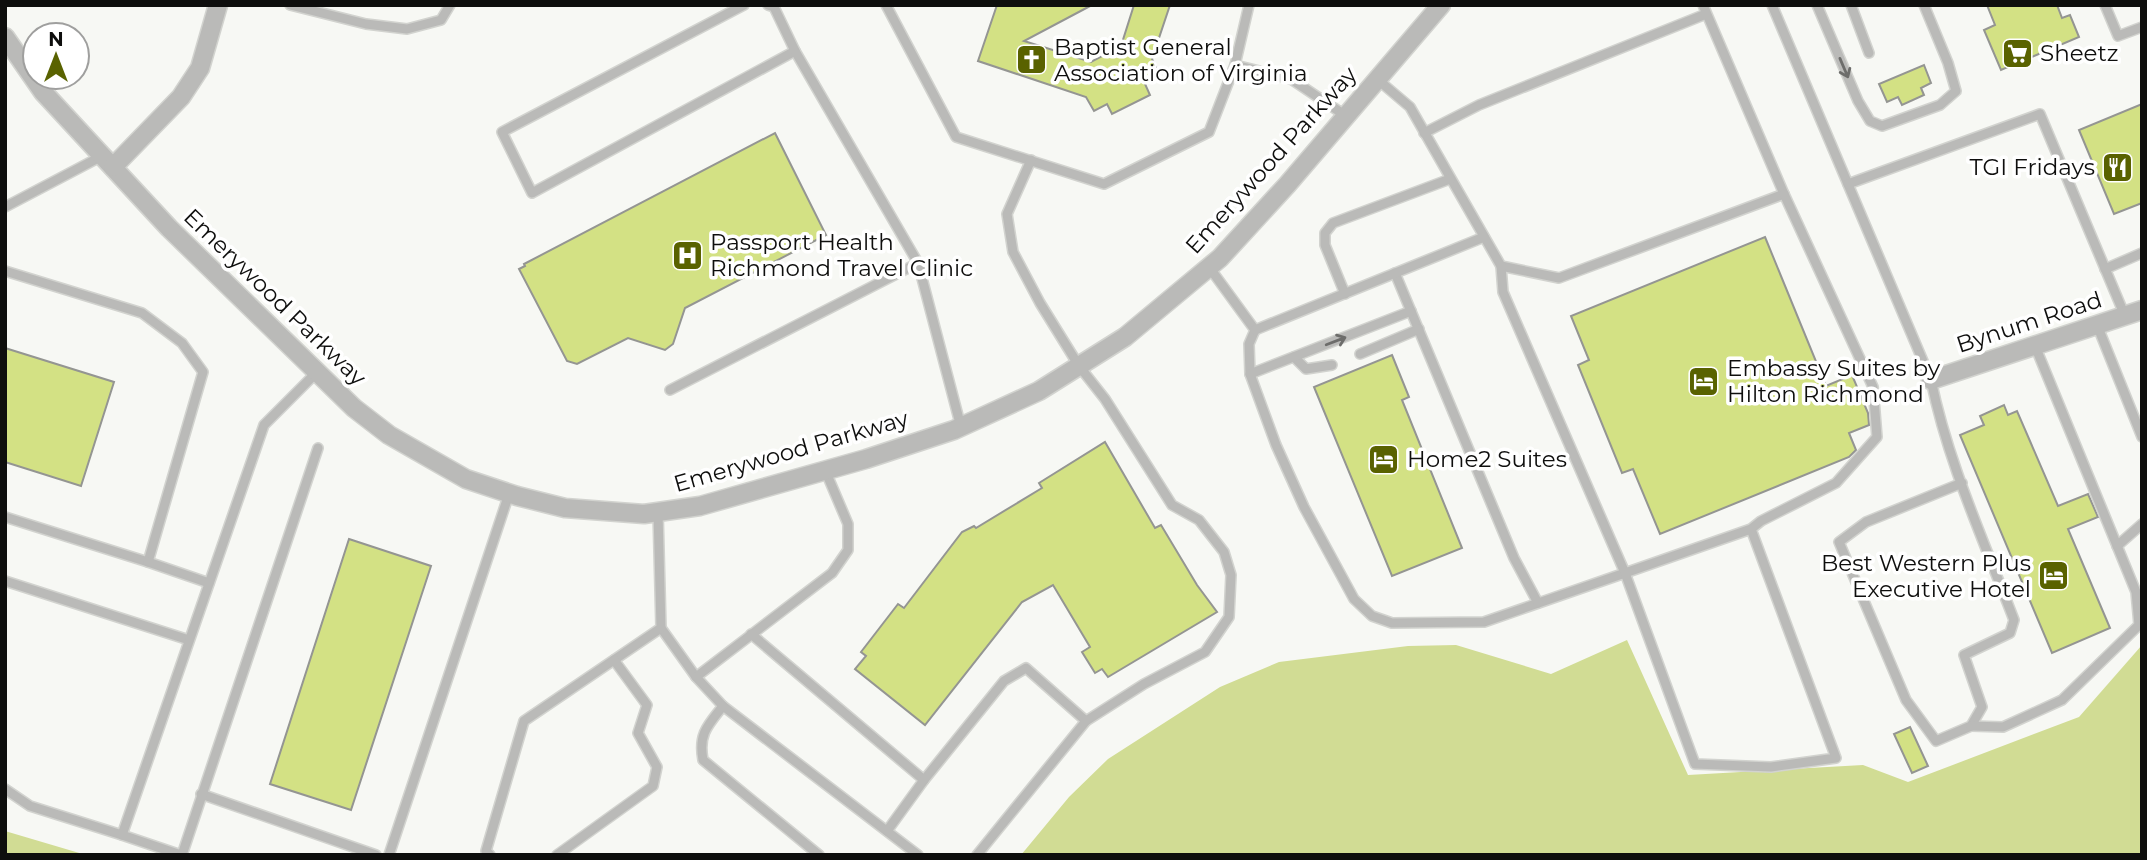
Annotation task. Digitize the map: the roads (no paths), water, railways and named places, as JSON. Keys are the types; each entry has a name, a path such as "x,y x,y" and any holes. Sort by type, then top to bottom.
{"street":[{"path":"108,162 181,97 200,68 218,5"},
{"name":"Emerywood Parkway","path":"5,37 43,92 169,228 354,408 389,435 466,478 509,494 565,508 610,513 658,512 700,506 961,427 1039,391 1125,337 1209,267 1287,185 1441,5"},
{"name":"Bynum Road","path":"1931,380 2133,313"}],"lane":[{"path":"290,5 366,23 407,29 440,20 450,5"},
{"path":"744,5 502,132 532,192 795,51"},
{"path":"768,5 774,7 795,51 918,263 961,427"},
{"path":"886,5 956,136 1104,184 1209,132 1235,65 1249,5"},
{"path":"1772,5 1931,380 1941,426 2014,620 2010,633 1964,655 1982,707 1971,726"},
{"path":"1817,5 1858,101 1870,121 1882,126 1940,105 1956,91 1948,63 1924,5"},
{"path":"1851,5 1869,53"},
{"path":"2105,5 2118,36 2142,27"},
{"path":"1424,133 1479,105 1705,10 1784,194 1873,387 1877,437 1836,483 1760,521 1751,529 1484,622 1392,623 1372,617 1354,599 1304,507 1276,445 1250,374 1249,344 1255,330 1484,237"},
{"path":"1235,65 1291,79 1346,116"},
{"path":"1377,79 1410,107 1501,266 1503,292 1625,573 1695,764 1771,767 1836,758 1751,529"},
{"path":"1848,184 2040,114 2105,269 2133,313"},
{"path":"977,855 1086,721 1144,684 1205,652 1229,617 1231,575 1224,552 1199,520 1172,505 1105,399 1079,366 1040,303 1013,252 1007,214 1031,160"},
{"path":"5,207 108,162"},
{"path":"1345,294 1325,245 1325,233 1333,223 1451,178"},
{"path":"1501,266 1559,278 1784,194"},
{"path":"2105,269 2142,253"},
{"path":"670,390 918,263"},
{"path":"1209,267 1255,330"},
{"path":"5,271 142,313 182,343 204,372 148,562"},
{"path":"1395,273 1514,558 1538,603"},
{"path":"1250,374 1411,311"},
{"path":"2097,326 2142,436"},
{"path":"1360,354 1419,329"},
{"path":"1962,483 1866,522 1839,542 1906,700 1936,741 1971,726 2003,727 2062,700 2139,625 2136,592 2035,346"},
{"path":"1294,357 1306,369 1332,365"},
{"path":"121,835 264,425 317,372"},
{"path":"5,789 30,806 181,855 318,448"},
{"path":"696,677 832,573 848,550 848,524 825,470"},
{"path":"389,855 509,494"},
{"path":"658,512 661,628 696,677 723,706 918,855"},
{"path":"5,517 209,583"},
{"path":"2117,546 2142,524"},
{"path":"5,581 189,640"},
{"path":"489,855 486,851 524,721 661,628"},
{"path":"751,634 924,780"},
{"path":"557,855 653,786 657,767 638,733 647,705 614,660"},
{"path":"887,831 924,780 1004,681 1026,668 1086,721"},
{"path":"723,706 704,730 701,747 703,760 819,855"},
{"path":"201,794 376,855"}],"place":[{"name":"Sheetz","path":"2017,53"},
{"name":"Baptist General Association of Virginia","path":"1031,60"},
{"name":"TGI Fridays","path":"2118,167"},
{"name":"Passport Health Richmond Travel Clinic","path":"687,255"},
{"name":"Embassy Suites by Hilton Richmond","path":"1704,381"},
{"name":"Home2 Suites","path":"1384,459"},
{"name":"Best Western Plus Executive Hotel","path":"2054,576"}]}
